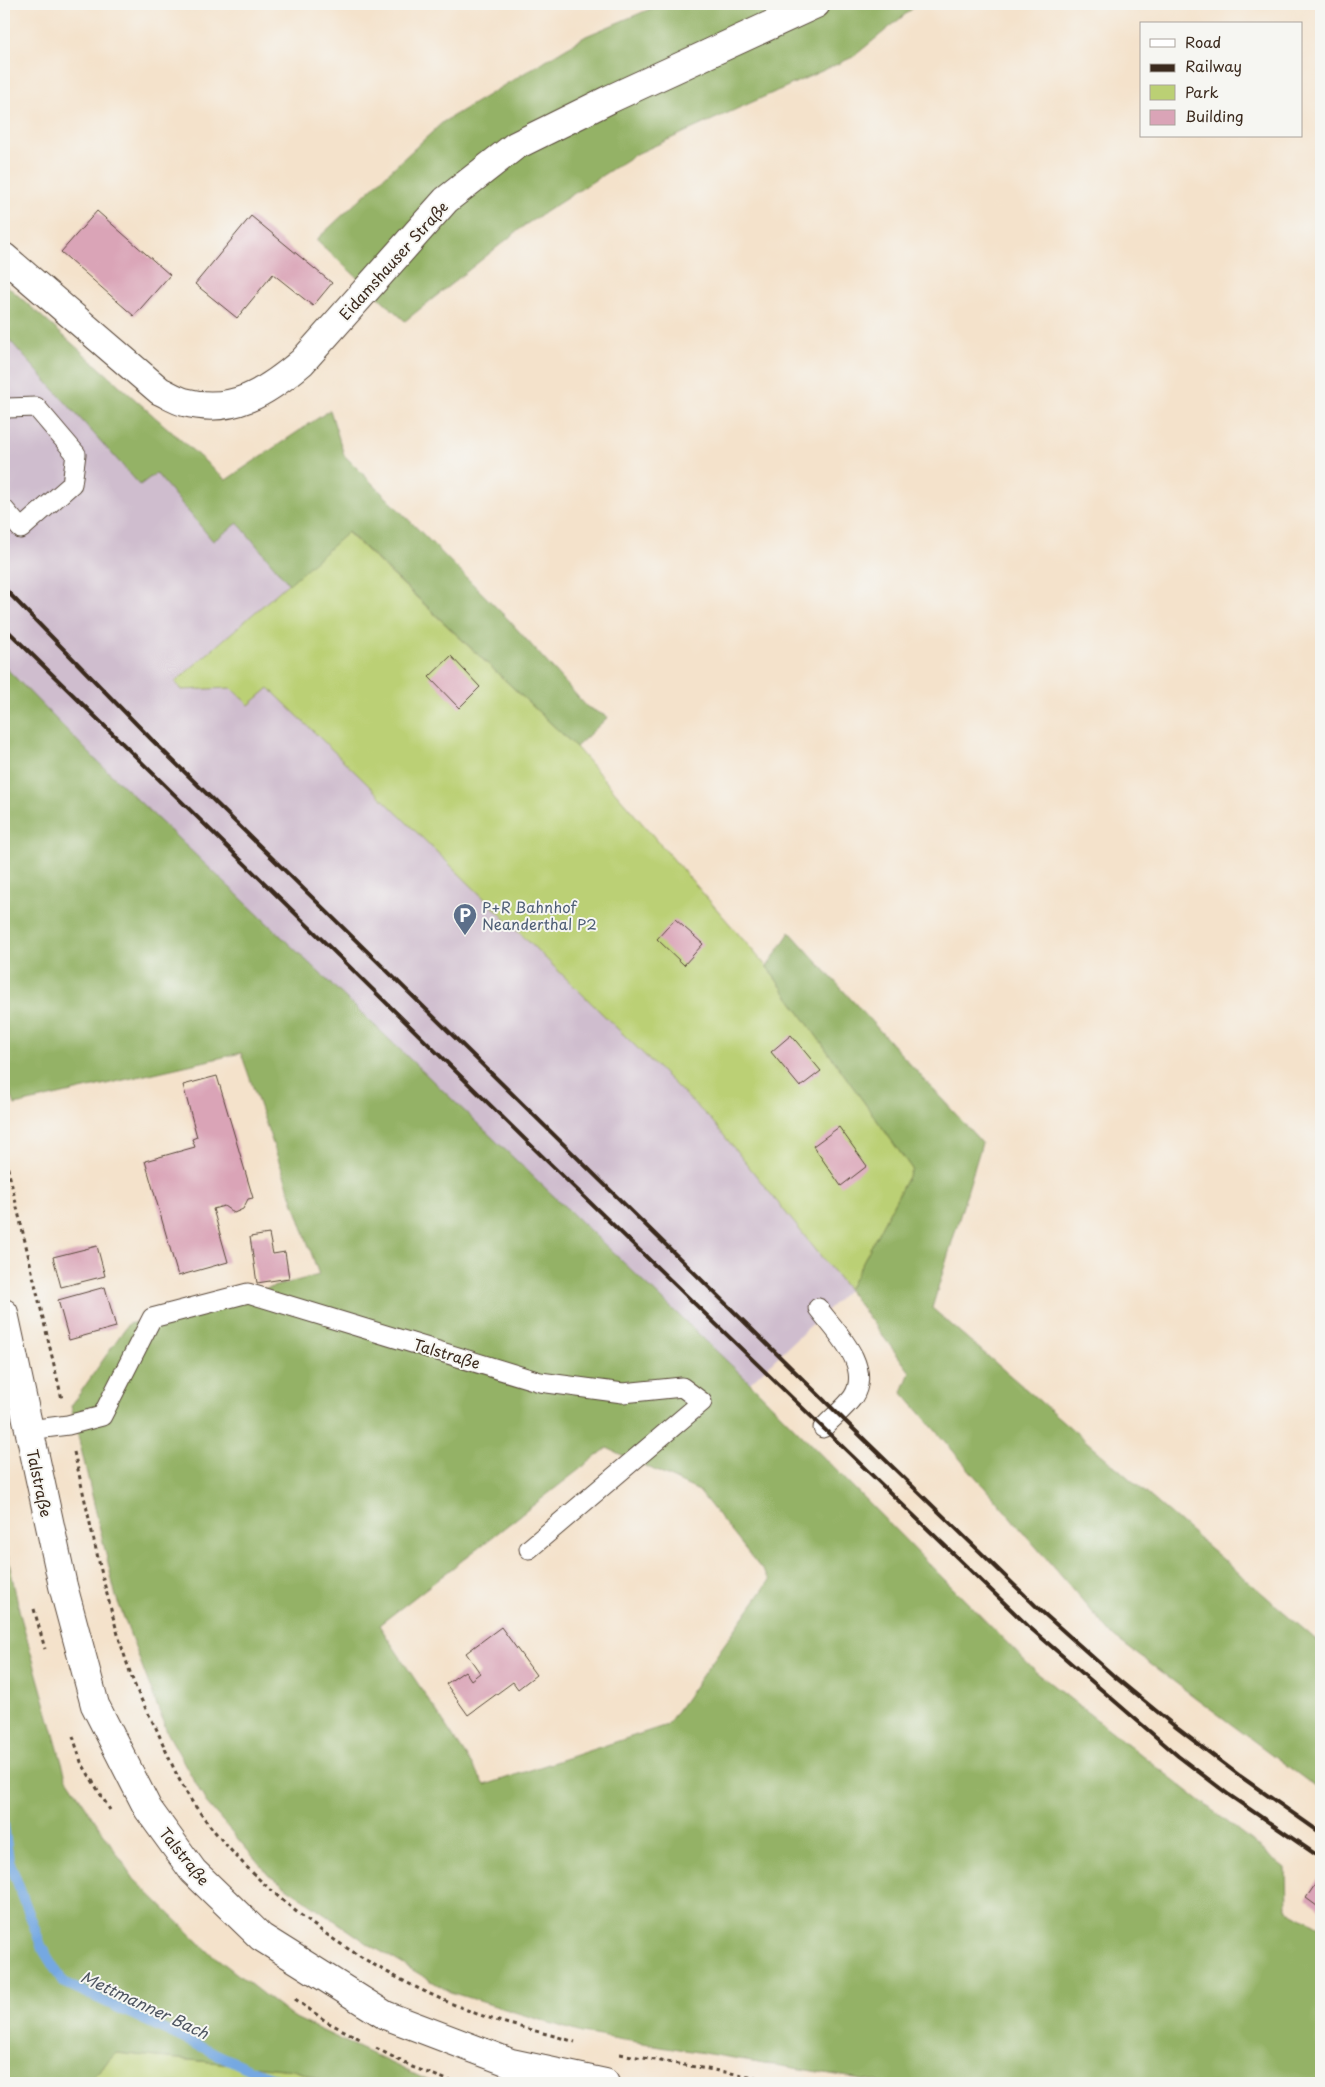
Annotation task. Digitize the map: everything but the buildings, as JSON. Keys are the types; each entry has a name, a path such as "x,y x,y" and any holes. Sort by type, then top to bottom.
{"main road":[{"name":"Eidamshauser Straße","path":"4,256 160,390 183,402 208,406 232,404 258,395 302,362 446,200 515,146 610,98 816,4"},
{"name":"Talstraße","path":"4,1313 63,1586 95,1705 148,1809 193,1871 261,1937 384,2015 511,2063 605,2083"}],"lane":[{"path":"4,410 7,408 36,407 76,454 72,484 21,529 4,509"},
{"name":"Talstraße","path":"29,1430 68,1425 102,1416 152,1318 248,1293 540,1382 623,1393 682,1387 702,1402 529,1549"},
{"path":"818,1308 855,1360 860,1380 853,1396 823,1428"}],"path":[{"path":"4,1152 110,1603 132,1677 192,1801 223,1842 258,1878 303,1916 344,1946 394,1977 468,2010 582,2044"},
{"path":"619,2054 789,2083"}],"shaded area":[{"path":"4,334 140,484 156,473 213,541 238,523 289,584 175,681 182,689 231,688 249,705 269,688 713,1122 848,1290 750,1383 98,762 4,666"}],"green space":[{"path":"662,4 918,4 853,57 634,155 525,225 405,321 316,240 443,122 586,36"},
{"path":"4,283 226,480 330,410 344,455 507,618 587,707 608,717 576,747 348,532 289,584 238,523 213,541 156,473 140,485 4,334"},
{"path":"347,532 576,747 767,967 912,1169 848,1290 713,1122 269,688 249,705 231,688 182,690 175,682"},
{"path":"4,666 98,762 750,1383 1036,1672 1286,1868 1287,1909 1321,1928 1321,2083 885,2083 582,2033 450,1992 370,1945 269,1875 206,1802 167,1732 116,1597 71,1406 128,1324 319,1275 241,1053 15,1105 4,1075","holes":["607,1448 699,1491 770,1580 667,1725 485,1785 379,1625"]},
{"path":"790,932 982,1143 932,1308 1321,1644 1321,1791 1114,1637 902,1392 910,1372 848,1290 912,1169 767,967"},
{"path":"4,1538 20,1614 66,1777 134,1879 209,1952 291,2016 433,2083 327,2083 294,2070 116,2053 87,2083 4,2083"},
{"path":"116,2053 294,2070 327,2083 87,2083"}],"waterway":[{"name":"Mettmanner Bach","path":"4,1825 9,1860 42,1948 63,1982 251,2070 287,2083"}],"railway":[{"path":"4,588 152,740 1040,1610 1115,1677 1177,1728 1240,1776 1321,1833"},
{"path":"4,627 543,1157 1028,1626 1178,1756 1229,1795 1321,1858"}],"place":[{"name":"P+R Bahnhof Neanderthal P2","path":"465,936"}]}
